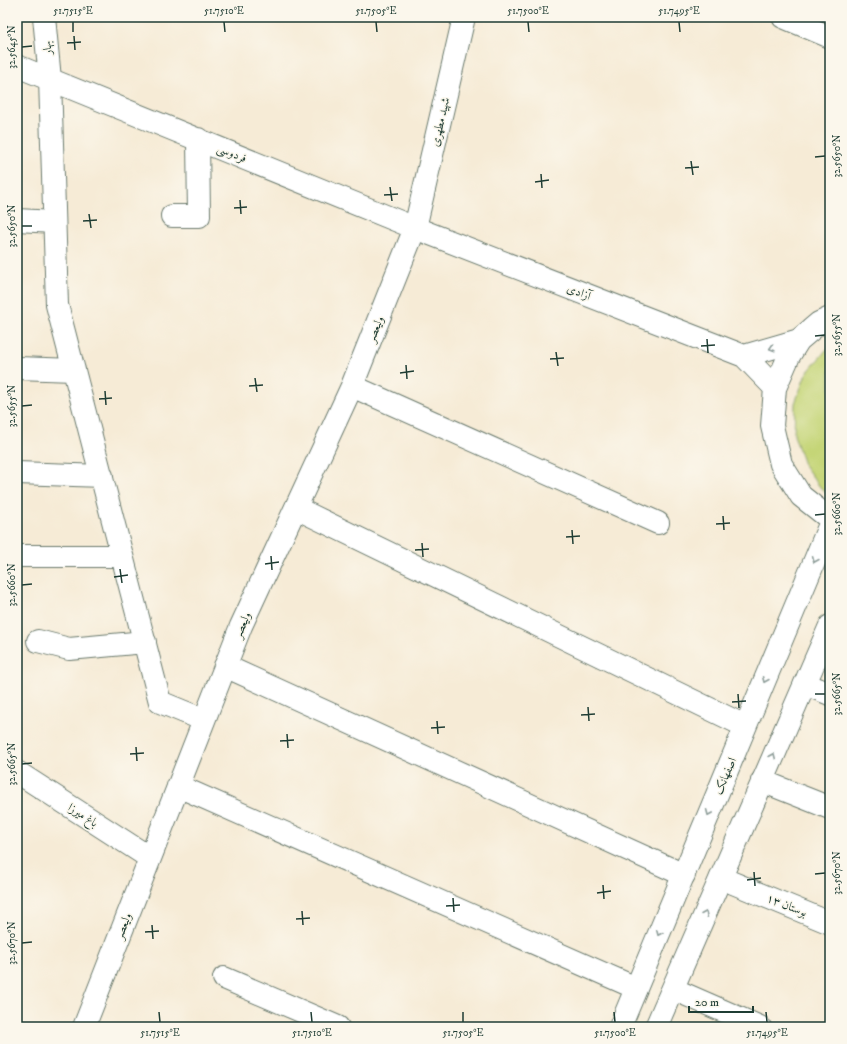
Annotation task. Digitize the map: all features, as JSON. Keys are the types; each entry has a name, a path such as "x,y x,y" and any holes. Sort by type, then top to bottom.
{"street":[{"name":"بهار","path":"44,17 50,79 57,305 160,702 204,720"},
{"name":"شهید مطهری","path":"415,228 464,17"},
{"path":"783,17 830,37"},
{"name":"فردوسی","path":"17,66 415,228"},
{"path":"172,216 199,216 198,139"},
{"path":"17,220 54,222"},
{"name":"آزادی","path":"415,228 744,356"},
{"name":"ولیعصر","path":"84,1027 241,626 352,386 415,228"},
{"path":"830,318 819,323 799,340 789,356 775,388 772,426 781,464 802,496 830,518"},
{"path":"775,388 744,356 799,340"},
{"path":"17,368 74,370"},
{"path":"352,386 658,523"},
{"path":"17,473 102,476"},
{"path":"296,508 746,726"},
{"name":"اصفهانک","path":"620,1027 830,524"},
{"path":"17,556 122,556"},
{"path":"656,1027 830,626"},
{"path":"38,641 69,649 145,642"},
{"path":"225,666 684,875"},
{"path":"805,684 830,694"},
{"name":"باغ میرزا","path":"17,772 150,858"},
{"path":"762,782 830,808"},
{"path":"178,786 636,988"},
{"name":"بوستان ۱۳","path":"721,878 830,923"},
{"path":"224,978 338,1027"},
{"path":"673,989 760,1027"}],"green space":[{"path":"830,347 830,495 823,491 804,465 794,435 795,403 806,374"}]}
